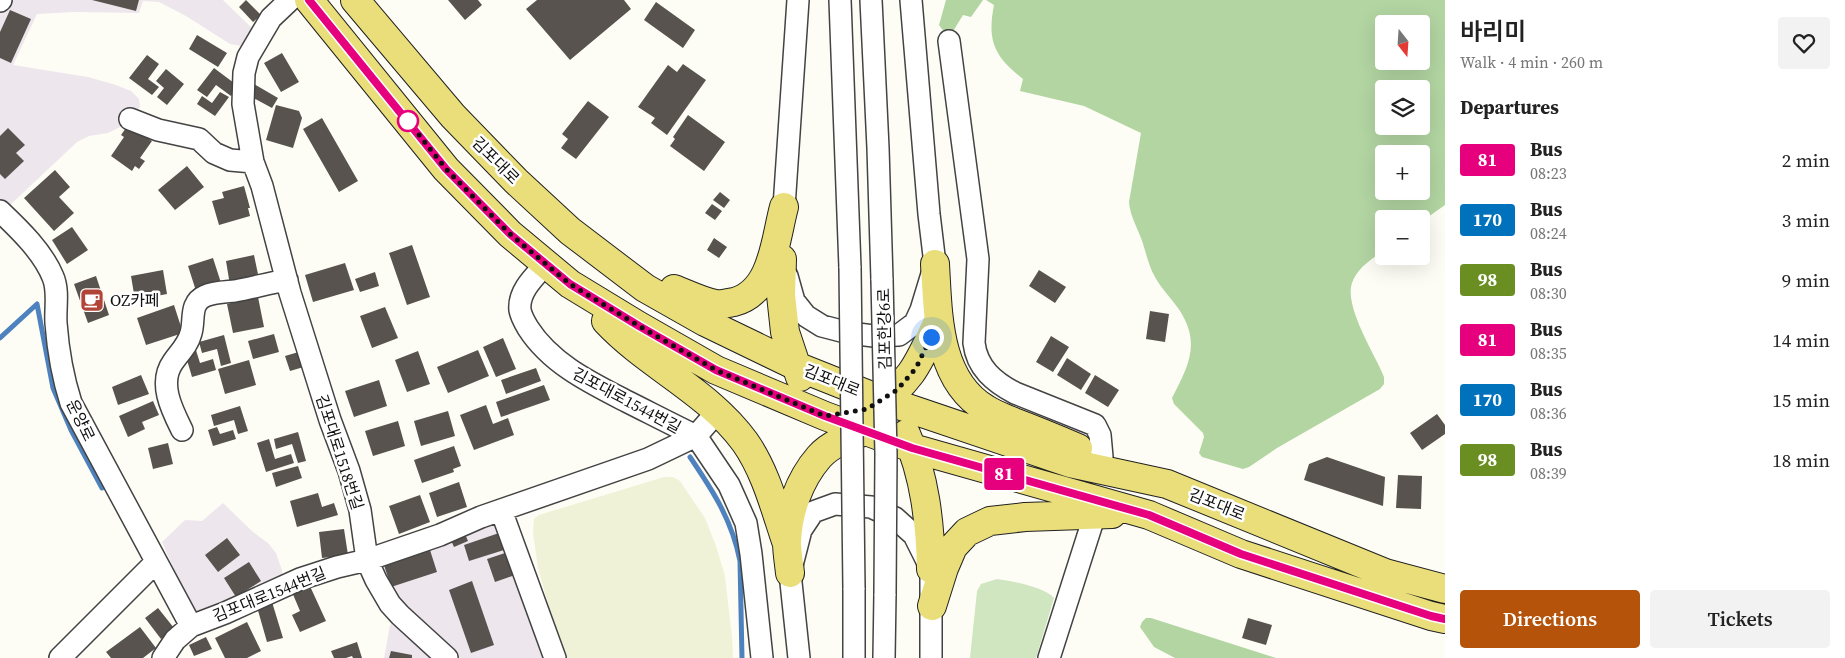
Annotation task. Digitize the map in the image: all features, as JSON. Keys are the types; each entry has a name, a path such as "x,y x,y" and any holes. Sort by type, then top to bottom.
{"main road":[{"path":"309,0 446,169 510,234 570,284 716,370 825,416 912,448 1149,515 1241,554 1445,619"},
{"name":"김포대로","path":"355,0 453,116 516,181 570,231 654,293 705,322 796,366 884,400 1070,463 1167,484 1385,573 1445,589"},
{"path":"602,256 702,300 716,304 734,302 753,292 762,283 768,270 784,207"},
{"path":"782,259 781,295 785,332 803,385 825,416"},
{"path":"935,264 938,321 952,370 971,399 988,411 1167,484"},
{"path":"570,284 609,325 717,412 744,441 758,463 767,484 787,544"},
{"path":"825,416 867,409 897,390 916,368 938,321"},
{"path":"884,400 901,422 912,448 925,498 930,535 931,569"},
{"path":"790,573 787,544 789,524 796,496 805,477 820,456 846,438 866,431 931,416"},
{"path":"932,606 953,547 967,532 990,521 1041,516 1149,515"}],"street":[{"name":"김포대로1518번길","path":"290,0 271,18 248,57 244,73 243,104 253,162 262,186 287,280 330,420 349,471 360,510 367,560 390,604 447,658"},
{"path":"798,0 782,259 794,302 806,316 822,326 849,333 874,336 899,335 915,323 921,310 935,264 911,0"},
{"name":"김포한강6로","path":"840,0 850,268 854,658"},
{"name":"김포한강6로","path":"871,0 878,148 886,454 884,658"},
{"path":"949,41 978,259 974,343 976,356 986,373 1015,394 1095,425 1100,435 1102,457"},
{"path":"130,119 158,130 200,139 214,152 230,160 253,162"},
{"name":"운양로","path":"0,211 16,225 47,264 53,277 56,288 56,323 60,352 65,385 71,403 191,626"},
{"name":"김포대로1544번길","path":"545,264 528,285 521,298 520,311 524,322 536,341 553,357 576,374 696,436"},
{"path":"182,430 171,407 167,389 167,377 172,364 190,337 193,328 193,310 196,302 204,296 215,293 287,280"},
{"path":"717,412 696,436 729,485 746,523 762,658"},
{"name":"김포대로1544번길","path":"163,658 175,640 191,626 225,613 300,579 367,560 440,535 481,516 648,459 696,436"},
{"path":"798,658 790,573 801,530 813,512 835,504 871,507 895,518 914,535 931,569 932,658"},
{"path":"501,510 555,658"},
{"path":"1049,658 1095,514"},
{"path":"60,658 156,562"}],"shaded area":[{"path":"10,0 223,0 253,29 242,46 230,44 186,16 159,2 143,1 139,13 75,12 37,14 13,65 88,77 116,85 131,91 139,99 140,107 120,127 108,133 89,136 77,142 7,208 0,202 0,14"},
{"path":"223,503 253,532 268,543 276,553 282,570 282,578 201,616 192,611 162,542 185,520 202,521"},
{"path":"495,518 548,658 454,658 407,616 377,561"},
{"path":"396,621 436,658 384,658 390,625"}],"green space":[{"path":"946,0 983,0 971,17 963,15 952,33 945,33 939,25"},
{"path":"986,0 1445,0 1445,205 1430,216 1430,210 1375,210 1375,256 1361,268 1352,283 1352,305 1356,317 1384,377 1384,384 1380,389 1277,448 1249,467 1243,469 1202,457 1199,453 1204,437 1203,433 1174,404 1172,398 1187,366 1191,345 1190,334 1180,311 1153,272 1132,216 1129,202 1141,133 1084,106 1020,91 1023,79 1005,63 995,47 992,38 994,5"},
{"path":"664,477 673,477 680,481 705,518 716,546 725,576 733,658 567,658 553,622 538,568 533,533 534,519 539,515"},
{"path":"997,579 1036,588 1054,598 1036,658 970,658 977,591 981,584"},
{"path":"1146,618 1276,658 1175,658 1154,647 1140,627"}],"building":[{"path":"92,0 139,0 136,11"},
{"path":"246,0 261,15 253,22 239,7"},
{"path":"448,0 478,0 482,5 465,20"},
{"path":"537,0 624,0 631,9 570,60 526,9"},
{"path":"656,2 695,30 683,48 644,20"},
{"path":"10,10 31,19 11,63 0,58 0,32"},
{"path":"197,35 227,53 218,67 189,49"},
{"path":"282,53 299,82 281,92 264,63"},
{"path":"147,55 159,64 148,79 159,87 152,95 129,78"},
{"path":"683,64 706,80 667,135 651,123 655,118 638,107 668,65 677,72"},
{"path":"214,68 238,86 231,96 216,85 207,97 197,90"},
{"path":"166,69 184,84 167,105 157,97 164,88 156,81"},
{"path":"254,84 278,98 272,108 248,95"},
{"path":"220,92 229,97 215,116 197,104 202,96 212,103"},
{"path":"588,101 609,117 576,159 561,148 568,139 562,134"},
{"path":"276,105 299,111 302,118 293,148 266,140"},
{"path":"688,115 725,142 704,171 670,146 675,139 673,137"},
{"path":"322,118 358,181 339,192 303,129"},
{"path":"128,125 152,141 140,158 145,161 139,169 135,166 132,171 111,156 124,137 121,135"},
{"path":"8,128 25,145 16,153 24,161 5,179 0,174 0,136"},
{"path":"187,166 204,187 175,210 158,190"},
{"path":"55,170 70,187 59,197 74,213 54,231 24,198"},
{"path":"244,186 250,208 248,208 250,216 219,225 212,201 224,198 222,192"},
{"path":"720,192 730,200 724,208 713,200"},
{"path":"712,204 722,211 715,220 705,213"},
{"path":"72,227 88,250 67,264 52,240"},
{"path":"714,238 727,247 719,258 707,250"},
{"path":"412,245 430,297 407,305 389,253"},
{"path":"254,255 259,279 230,285 226,261"},
{"path":"213,258 222,286 197,294 188,266"},
{"path":"345,263 354,290 313,302 305,275"},
{"path":"163,270 167,294 135,300 131,276"},
{"path":"1039,270 1066,287 1055,303 1029,286"},
{"path":"375,272 379,286 360,292 355,279"},
{"name":"OZ카페","path":"96,276 109,315 88,323 74,284"},
{"path":"258,297 264,327 233,333 227,304"},
{"path":"174,305 183,333 146,345 137,318"},
{"path":"385,307 398,338 372,348 360,316"},
{"path":"1150,311 1169,314 1165,342 1146,339"},
{"path":"274,334 279,352 253,359 248,341"},
{"path":"224,335 231,363 221,366 217,349 202,353 199,342"},
{"path":"1051,336 1069,347 1053,372 1036,362"},
{"path":"503,338 516,369 496,377 483,347"},
{"path":"195,347 200,363 213,359 216,370 192,377 184,350"},
{"path":"478,350 489,376 448,393 437,367"},
{"path":"302,351 307,366 290,371 285,356"},
{"path":"418,351 430,384 407,392 395,360"},
{"path":"1067,358 1091,374 1081,390 1057,375"},
{"path":"249,360 256,385 225,394 218,369"},
{"path":"536,368 541,381 506,394 501,380"},
{"path":"141,375 149,394 118,405 112,387"},
{"path":"1095,375 1119,390 1108,407 1085,393"},
{"path":"379,380 387,406 354,417 345,391"},
{"path":"544,385 550,400 501,417 496,402"},
{"path":"153,401 159,415 142,422 145,429 128,437 119,416"},
{"path":"486,405 493,424 508,418 514,435 474,450 460,415"},
{"path":"240,406 248,431 238,434 234,420 214,426 211,415"},
{"path":"448,411 455,436 421,446 414,421"},
{"path":"1437,414 1445,425 1445,434 1422,450 1410,433"},
{"path":"398,421 405,446 373,456 365,431"},
{"path":"217,427 220,434 233,430 236,439 213,446 208,430"},
{"path":"298,432 306,461 298,463 292,444 276,449 274,439"},
{"path":"269,439 275,459 291,454 294,463 266,472 257,443"},
{"path":"168,443 173,464 153,469 148,448"},
{"path":"454,446 461,466 453,469 454,472 422,483 414,460"},
{"path":"1327,457 1385,477 1383,506 1304,480 1309,464"},
{"path":"298,466 302,478 276,487 272,473"},
{"path":"1398,475 1422,476 1421,509 1396,508"},
{"path":"459,482 467,507 437,517 429,493"},
{"path":"318,493 322,507 334,503 338,515 297,527 290,501"},
{"path":"420,495 430,522 399,534 389,506"},
{"path":"344,529 348,555 322,558 319,532"},
{"path":"464,532 468,541 454,547 450,538"},
{"path":"499,533 504,550 469,561 464,545"},
{"path":"227,538 240,555 218,572 205,555"},
{"path":"430,550 437,572 391,587 384,565"},
{"path":"508,552 515,575 495,582 487,559"},
{"path":"249,562 261,581 236,597 224,578"},
{"path":"472,581 494,645 471,653 449,590"},
{"path":"309,584 326,621 300,632 292,615 300,611 292,592"},
{"path":"272,602 283,638 267,642 257,607"},
{"path":"158,608 174,628 161,639 145,618"},
{"path":"1248,618 1272,625 1266,645 1242,638"},
{"path":"247,622 261,651 247,658 225,658 215,638"},
{"path":"140,627 156,648 143,658 111,658 106,652"},
{"path":"206,637 212,649 194,656 189,645"},
{"path":"357,642 362,658 353,658 352,656 334,658 331,651"},
{"path":"391,651 412,655 412,658 389,658"}],"waterway":[{"path":"0,338 37,304 53,388 71,430 102,488"},
{"path":"690,457 721,506 732,532 740,561 742,658"}],"bus line":[{"name":"81","path":"309,0 446,169 510,234 570,284 716,370 825,416 912,448 1149,515 1241,554 1445,619"}],"place":[{"name":"OZ카페","path":"92,300"}],"route":[{"path":"408,121 446,169 510,234 570,284 716,370 825,416 867,409 884,400 897,390 916,368 931,337"}]}
